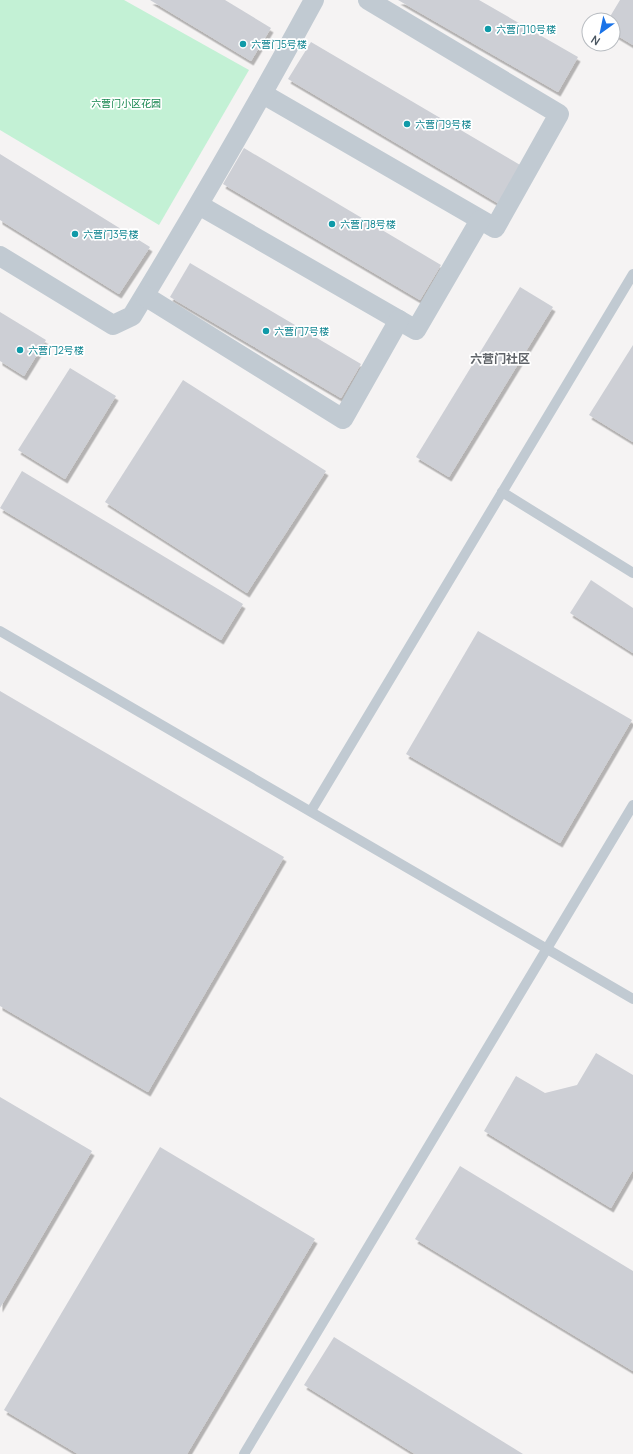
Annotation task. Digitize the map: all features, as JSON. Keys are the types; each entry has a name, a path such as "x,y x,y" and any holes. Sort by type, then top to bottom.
{"street":[{"path":"0,256 113,324 132,316 199,205 263,94 314,0"},
{"path":"263,94 495,228 558,114 368,0"},
{"path":"199,205 416,330 480,220"},
{"path":"145,296 342,419 399,320"}],"lane":[{"path":"311,811 633,274"},
{"path":"502,492 633,573"},
{"path":"0,631 633,999"},
{"path":"244,1454 633,805"}],"green space":[{"name":"六营门小区花园","path":"0,0 124,0 249,70 159,225 0,130"}],"building":[{"name":"六营门5号楼","path":"150,0 225,0 271,28 251,61"},
{"name":"六营门10号楼","path":"398,0 479,0 578,57 558,92"},
{"path":"620,0 633,0 633,45 621,38 621,12 613,12"},
{"name":"六营门9号楼","path":"311,42 527,169 506,208 288,79"},
{"name":"六营门8号楼","path":"244,148 441,265 420,300 223,184"},
{"name":"六营门3号楼","path":"0,154 150,247 119,294 0,220"},
{"name":"六营门7号楼","path":"190,263 361,364 341,398 170,297"},
{"path":"520,287 553,307 449,477 416,457"},
{"name":"六营门2号楼","path":"0,312 46,340 24,376 0,361"},
{"path":"633,345 633,442 589,415"},
{"path":"70,368 116,396 65,479 18,450"},
{"path":"183,380 326,471 247,593 105,502"},
{"path":"22,471 243,604 221,640 0,508"},
{"path":"591,580 633,608 633,653 570,613"},
{"path":"478,631 632,720 560,843 406,754"},
{"path":"0,691 284,857 148,1092 0,1006"},
{"path":"596,1053 633,1075 633,1170 611,1208 484,1131 516,1076 545,1093 577,1085"},
{"path":"0,1097 92,1151 0,1308"},
{"path":"160,1147 315,1239 187,1454 78,1454 4,1410"},
{"path":"460,1166 633,1271 633,1371 415,1239"},
{"path":"334,1337 523,1454 415,1454 304,1385"}],"place":[{"name":"六营门10号楼","path":"488,29"},
{"name":"六营门5号楼","path":"243,44"},
{"name":"六营门9号楼","path":"407,124"},
{"name":"六营门8号楼","path":"332,224"},
{"name":"六营门3号楼","path":"75,234"},
{"name":"六营门7号楼","path":"266,331"},
{"name":"六营门2号楼","path":"20,350"}],"district":[{"name":"六营门社区","path":"500,358"}]}
